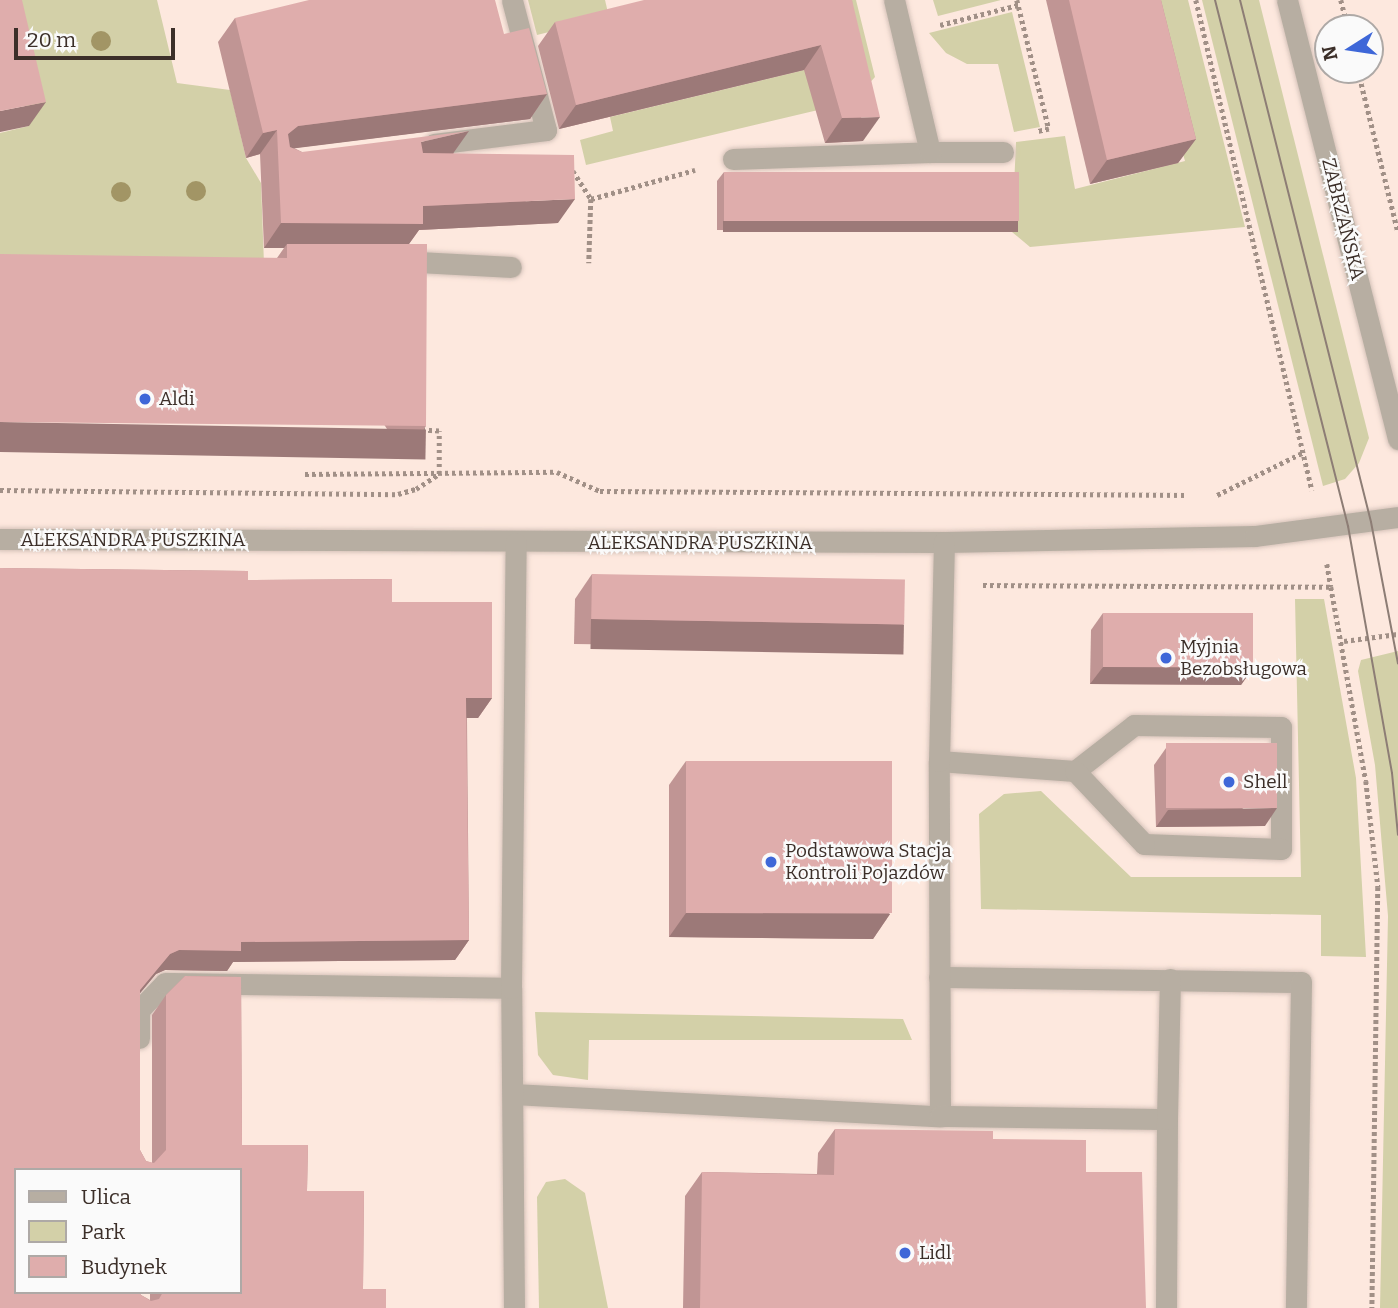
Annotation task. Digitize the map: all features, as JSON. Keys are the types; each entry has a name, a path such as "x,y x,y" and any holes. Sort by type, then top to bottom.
{"street":[{"path":"407,147 546,130 512,0"},
{"path":"894,0 930,152"},
{"name":"ZABRZAŃSKA","path":"1287,0 1398,439"},
{"path":"733,159 1003,152"},
{"path":"385,261 511,267"},
{"name":"ALEKSANDRA PUSZKINA","path":"0,539 516,543 944,542 1255,536 1321,530 1398,517"},
{"path":"940,1116 939,761 944,542"},
{"path":"514,1308 511,988 516,543"},
{"path":"939,761 1075,771 1134,725 1281,727 1281,849 1144,844 1075,771"},
{"path":"939,978 1301,982 1296,1308"},
{"path":"1166,1308 1170,979"},
{"path":"139,1064 139,1010 165,983 511,988"},
{"path":"514,1094 940,1116 1167,1119"}],"path":[{"path":"1196,0 1304,452 1331,587"},
{"path":"902,35 1018,2 1049,129 1006,139 1003,152"},
{"path":"1362,84 1398,232"},
{"path":"546,130 591,199 589,263"},
{"path":"591,199 733,159"},
{"path":"405,429 439,431 439,474"},
{"path":"1206,495 1220,495 1304,452"},
{"path":"305,474 557,472 600,491 1193,495"},
{"path":"0,490 385,496 416,489 439,474"},
{"path":"1344,642 1398,634"}],"green space":[{"path":"0,0 157,0 177,83 230,90 246,158 261,183 265,291 0,293 0,133 29,126"},
{"path":"528,0 605,0 609,17 537,35"},
{"path":"829,0 856,0 875,77 852,102 586,165 580,140 613,131 610,117 804,70"},
{"path":"933,0 1001,0 938,16"},
{"path":"1138,0 1188,0 1245,227 1030,247 1012,232 1016,142 1065,136 1075,189 1185,161"},
{"path":"1202,0 1259,0 1369,438 1359,463 1345,479 1323,486"},
{"path":"1012,12 1040,127 1014,132 998,64 967,64 946,53 929,33"},
{"path":"1295,599 1324,599 1356,778 1366,957 1321,956 1321,915 981,909 979,814 1004,794 1041,791 1131,877 1301,877"},
{"path":"1398,651 1398,1308 1380,1308 1388,916 1375,765 1358,671 1361,660"},
{"path":"535,1012 903,1019 912,1040 589,1040 588,1080 553,1075 538,1055"},
{"path":"565,1179 585,1193 608,1308 539,1308 537,1197 546,1182"}],"building":[{"path":"0,0 22,0 46,102 0,111"},
{"path":"309,0 495,0 504,34 529,28 547,94 298,126 288,134 290,147 302,152 469,131 421,142 423,153 574,155 575,199 423,206 423,224 281,223 277,130 263,133 235,18"},
{"path":"644,0 852,0 880,117 842,118 821,45 576,105 555,22"},
{"path":"1069,0 1161,0 1196,139 1107,160"},
{"path":"724,172 1019,172 1019,221 724,221"},
{"path":"287,244 427,244 426,426 0,422 0,254 287,258"},
{"path":"0,568 248,571 248,580 392,579 392,602 492,602 492,698 466,698 469,940 241,942 241,951 179,950 170,954 140,990 140,1150 146,1161 154,1163 166,1150 166,995 185,976 241,977 242,1145 308,1145 307,1191 364,1191 363,1289 386,1289 386,1308 0,1308"},
{"path":"592,574 905,579 904,624 591,619"},
{"name":"Myjnia Bezobsługowa","path":"1103,613 1253,613 1253,667 1103,667"},
{"path":"1166,743 1277,743 1277,808 1166,808"},
{"name":"Podstawowa Stacja Kontroli Pojazdów","path":"686,761 892,761 892,913 686,913"},
{"name":"Lidl","path":"835,1129 993,1131 993,1139 1086,1140 1086,1172 1142,1172 1146,1308 700,1308 702,1172 834,1175"}],"tram line":[{"path":"1215,0 1348,526 1392,773 1398,835"},
{"path":"1240,0 1371,522 1398,663"}],"place":[{"name":"Aldi","path":"145,399"},
{"name":"Myjnia Bezobsługowa","path":"1166,658"},
{"name":"Shell","path":"1229,782"},
{"name":"Podstawowa Stacja Kontroli Pojazdów","path":"771,862"},
{"name":"Lidl","path":"905,1253"}]}
